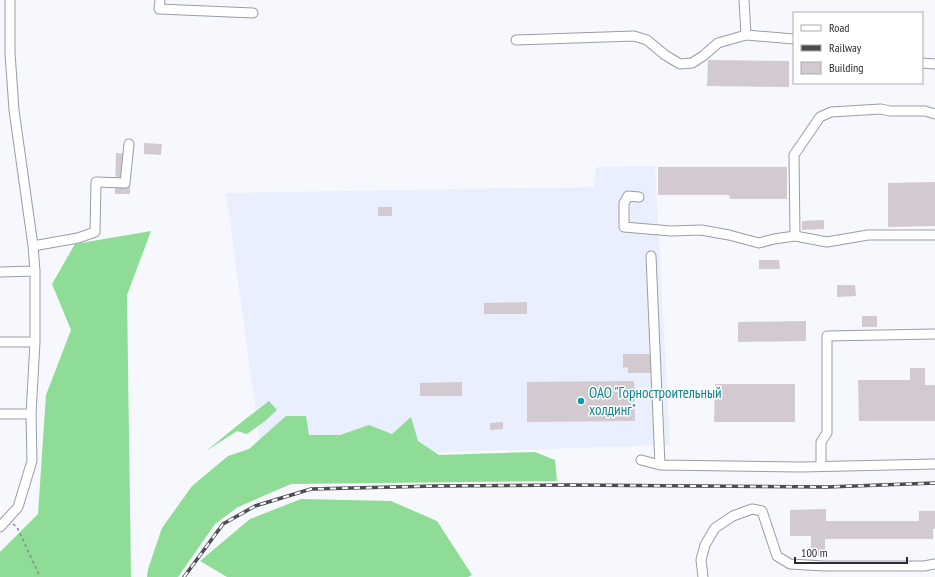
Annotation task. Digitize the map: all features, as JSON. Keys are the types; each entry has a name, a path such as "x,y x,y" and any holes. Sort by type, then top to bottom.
{"street":[{"path":"0,528 18,507 32,461 35,342 35,271 33,246 14,110 10,53 10,0"},
{"path":"160,0 159,9 253,13"},
{"path":"744,0 746,35"},
{"path":"516,40 634,36 647,40 665,55 680,64 692,63 718,43 746,35 793,39"},
{"path":"923,63 935,64"},
{"path":"795,236 794,155 820,117 831,112 881,109 890,111 925,111 935,114"},
{"path":"33,246 78,238 95,232 96,182 125,182 129,144"},
{"path":"639,197 628,196 624,203 624,227 671,231 701,230 729,235 759,243 795,236 827,242 868,235 935,235"},
{"path":"651,256 660,465"},
{"path":"0,272 35,271"},
{"path":"821,466 821,442 827,433 827,336 935,334"},
{"path":"0,342 35,342"},
{"path":"0,414 32,414"},
{"path":"641,460 660,465 821,466 935,464"},
{"path":"703,577 701,560 705,545 715,528 734,516 752,509 762,511 777,556 790,564 824,566 924,566 935,564"}],"path":[{"path":"7,519 17,527 40,577"}],"shaded area":[{"path":"655,166 670,445 262,458 226,193 594,187 596,167"}],"green space":[{"path":"151,231 127,295 131,577 0,577 0,552 38,514 46,395 71,330 52,284 75,244"},
{"path":"269,401 277,410 265,421 247,434 237,431 206,451 243,421"},
{"path":"286,416 306,416 309,435 340,435 369,425 392,434 411,417 418,441 439,455 535,452 555,460 557,481 291,484 238,507 215,524 178,577 147,577 148,569 162,528 192,486 228,456 249,449"},
{"path":"301,499 391,501 437,521 472,575 468,577 227,577 200,561 250,519"}],"building":[{"path":"708,60 789,61 789,87 707,86"},
{"path":"144,143 162,144 161,155 144,154"},
{"path":"116,153 131,154 130,194 115,194"},
{"path":"658,167 787,167 787,199 730,199 729,195 658,195"},
{"path":"935,182 935,226 888,227 888,183"},
{"path":"378,207 392,207 392,216 378,216"},
{"path":"824,220 824,229 802,230 802,221"},
{"path":"759,260 779,260 780,269 759,269"},
{"path":"837,285 855,285 856,296 837,297"},
{"path":"527,302 527,314 484,314 484,303"},
{"path":"862,316 877,316 877,327 862,327"},
{"path":"806,321 806,341 738,342 738,322"},
{"path":"623,354 658,354 658,373 628,373 628,367 623,368"},
{"path":"910,368 925,368 925,385 935,385 935,421 859,421 858,380 910,380"},
{"name":"ОАО \"Горностроительный холдинг\"","path":"634,381 635,421 527,422 527,382"},
{"path":"462,382 462,396 420,396 420,383"},
{"path":"715,384 795,384 795,422 714,422"},
{"path":"503,422 503,429 490,430 490,423"},
{"path":"826,509 826,521 919,521 919,511 935,511 935,529 933,529 933,539 825,539 825,556 811,556 811,536 790,536 790,510"}],"railway":[{"path":"184,577 223,524 255,506 311,489 568,485 827,487 935,483"}],"place":[{"name":"ОАО \"Горностроительный холдинг\"","path":"581,401"}]}
